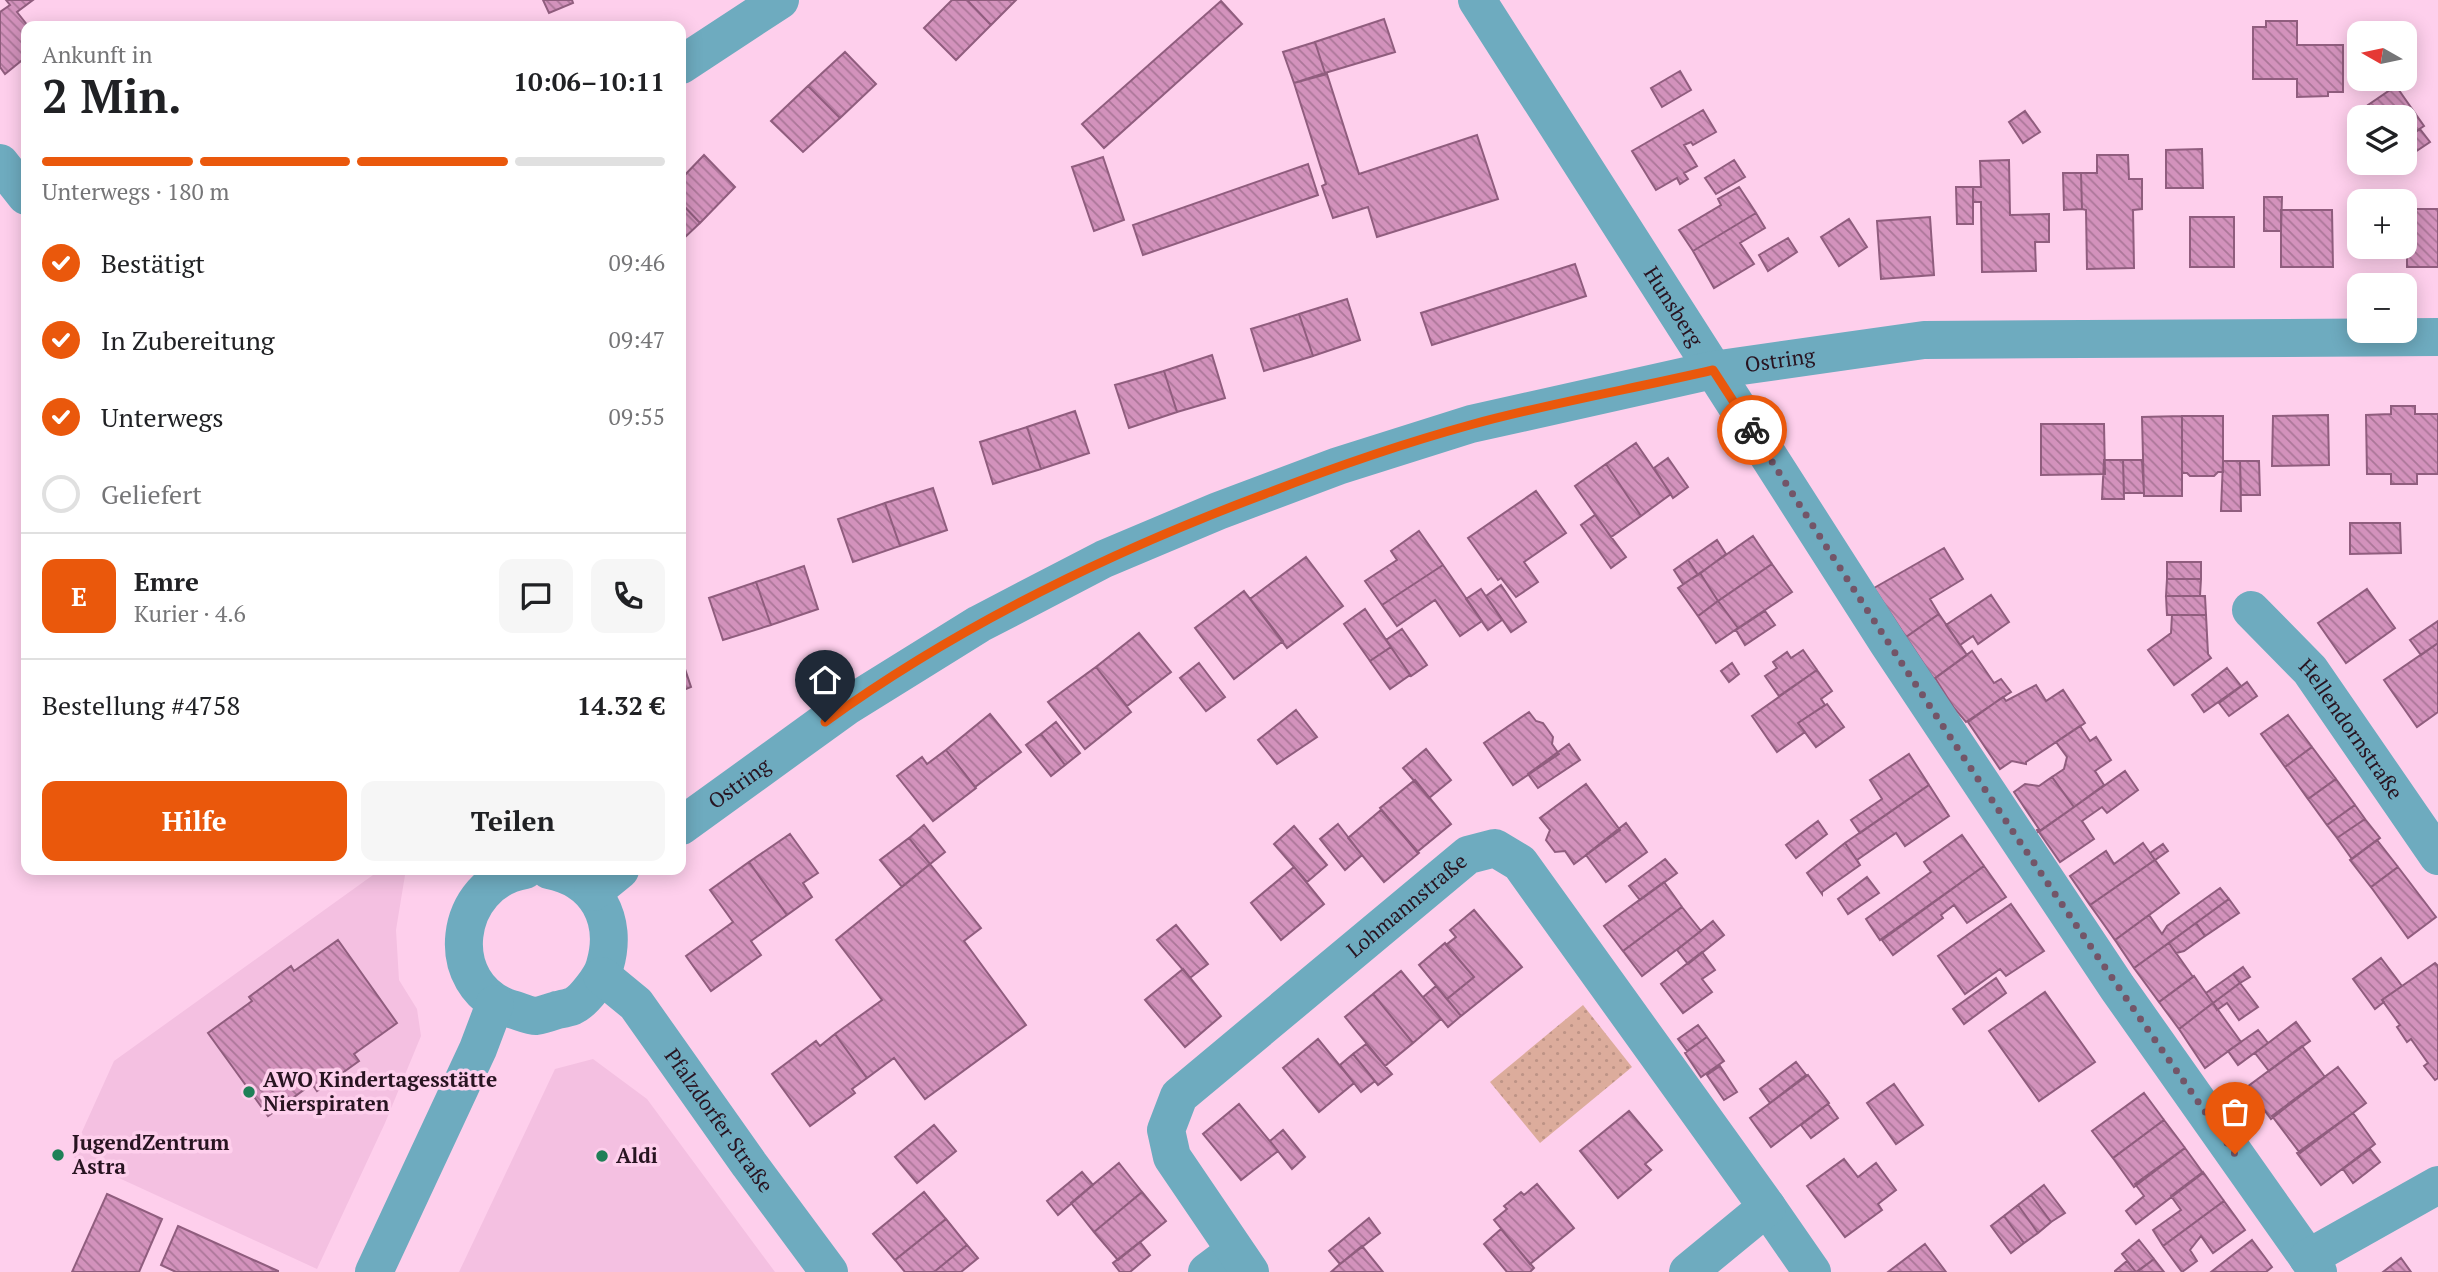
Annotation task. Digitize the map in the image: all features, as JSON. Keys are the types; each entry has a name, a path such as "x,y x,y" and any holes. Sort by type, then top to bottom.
{"street":[{"path":"686,62 780,0"},
{"name":"Hunsberg","path":"1478,0 1888,643 2117,987 2313,1265"},
{"path":"0,163 21,190"},
{"name":"Ostring","path":"686,822 858,699 979,624 1104,559 1218,511 1351,462 1471,425 1713,370 1924,340 2438,337"},
{"name":"Hellendornstraße","path":"2251,610 2310,670 2438,856"},
{"name":"Lohmannstraße","path":"1231,1265 1171,1157 1166,1130 1179,1097 1468,855 1495,848 1520,863 1812,1272"},
{"path":"509,875 480,894 466,921 463,952 474,981 495,1004 534,1016 574,1006 602,976 610,947 606,881 574,875"},
{"name":"Pfalzdorfer Straße","path":"602,976 636,1004 829,1272"},
{"path":"374,1272 478,1049 495,1004"},
{"path":"2313,1265 2438,1185"},
{"path":"1689,1272 1767,1207"}],"shaded area":[{"name":"AWO Kindertagesstätte Nierspiraten","path":"373,875 405,875 396,930 399,980 417,1009 421,1036 385,1123 317,1269 71,1156 114,1061"},
{"path":"1583,1005 1632,1067 1540,1143 1490,1082"},
{"name":"Aldi","path":"593,1059 647,1099 775,1272 459,1272 555,1069"}],"building":[{"path":"6,0 33,0 17,12 24,21 21,21 21,61 5,74 0,67 0,12 10,5"},
{"path":"543,0 572,0 573,3 549,13"},
{"path":"952,0 967,0 991,25 956,60 924,28"},
{"path":"967,0 1016,0 991,25"},
{"path":"1221,1 1242,24 1104,148 1082,124"},
{"path":"1384,19 1395,52 1325,73 1315,42"},
{"path":"2266,21 2297,21 2297,45 2343,45 2343,92 2328,92 2328,96 2297,97 2297,79 2253,79 2253,27 2266,27"},
{"path":"1315,42 1325,73 1294,83 1283,52"},
{"path":"845,52 876,84 840,118 808,86"},
{"path":"1680,71 1691,90 1662,107 1651,88"},
{"path":"1327,74 1359,174 1477,135 1498,199 1377,237 1368,207 1333,218 1322,186 1326,184 1294,83"},
{"path":"808,86 840,118 803,152 771,121"},
{"path":"2389,91 2400,91 2409,105 2368,105"},
{"path":"1703,110 1716,132 1693,145 1691,142 1684,145 1697,166 1684,173 1688,179 1680,184 1677,178 1656,190 1632,151"},
{"path":"2025,111 2040,132 2023,143 2009,122"},
{"path":"2417,116 2424,126 2417,131"},
{"path":"2420,129 2430,142 2417,151 2417,131"},
{"path":"2202,149 2203,188 2166,188 2166,150"},
{"path":"704,155 735,187 700,223 686,208 686,174"},
{"path":"2097,155 2128,155 2129,179 2142,179 2142,209 2133,210 2134,268 2087,269 2086,210 2082,209 2081,173 2097,173"},
{"path":"1103,157 1124,220 1094,231 1072,167"},
{"path":"1734,160 1745,177 1716,194 1705,178"},
{"path":"2009,160 2010,215 2049,214 2049,242 2035,242 2036,271 1982,272 1981,202 1973,202 1973,187 1981,187 1980,161"},
{"path":"1308,164 1318,195 1143,255 1133,225"},
{"path":"2063,173 2081,173 2082,209 2064,210"},
{"path":"1739,187 1756,213 1693,251 1679,230 1721,205 1718,199"},
{"path":"1956,187 1973,187 1973,224 1957,224"},
{"path":"2264,197 2282,197 2281,231 2264,231"},
{"path":"686,208 700,223 686,236"},
{"path":"2417,209 2438,209 2438,267 2407,267 2407,259 2417,259"},
{"path":"2281,210 2332,210 2333,267 2281,267"},
{"path":"1756,213 1765,228 1740,243 1754,264 1714,288 1693,251"},
{"path":"1930,217 1934,275 1881,279 1877,221"},
{"path":"2190,217 2234,217 2234,267 2190,267"},
{"path":"1849,219 1867,247 1839,266 1821,237"},
{"path":"1788,238 1797,252 1768,271 1759,255"},
{"path":"1575,264 1586,296 1432,345 1421,313"},
{"path":"1347,299 1360,340 1313,356 1299,314"},
{"path":"1299,314 1313,356 1264,371 1251,329"},
{"path":"1212,355 1225,398 1177,412 1164,371"},
{"path":"1164,371 1177,412 1129,428 1115,385"},
{"path":"2391,406 2415,406 2415,414 2438,414 2438,474 2417,474 2417,484 2391,484 2391,474 2367,474 2366,415 2391,414"},
{"path":"1075,411 1089,453 1041,469 1027,427"},
{"path":"2328,415 2329,465 2272,466 2273,416"},
{"path":"2182,416 2223,416 2223,472 2214,476 2190,476 2182,473"},
{"path":"2182,416 2182,496 2144,496 2142,417"},
{"path":"2041,424 2104,424 2105,474 2041,475"},
{"path":"1027,427 1041,469 993,484 980,442"},
{"path":"1636,443 1671,494 1641,516 1606,464"},
{"path":"1668,458 1688,487 1673,498 1654,468"},
{"path":"2104,460 2123,460 2124,499 2102,499"},
{"path":"2123,460 2142,460 2144,493 2124,493"},
{"path":"2223,461 2240,461 2241,511 2221,511"},
{"path":"2240,461 2259,461 2260,495 2241,495"},
{"path":"1606,464 1641,516 1611,537 1575,486"},
{"path":"933,488 947,530 900,546 885,503"},
{"path":"1536,491 1566,533 1524,562 1538,582 1516,597 1501,578 1498,580 1468,538"},
{"path":"885,503 900,546 853,562 838,519"},
{"path":"1595,515 1626,557 1611,568 1581,525"},
{"path":"2350,523 2400,523 2401,553 2350,554"},
{"path":"1419,531 1443,565 1382,605 1365,581 1397,560 1391,551"},
{"path":"1753,536 1772,564 1718,601 1700,573"},
{"path":"1717,540 1726,554 1698,575 1688,560"},
{"path":"1944,548 1963,579 1930,599 1939,614 1906,637 1874,588"},
{"path":"1306,557 1343,606 1287,648 1250,599"},
{"path":"1688,560 1698,575 1683,584 1674,570"},
{"path":"2167,562 2201,562 2201,579 2167,579"},
{"path":"1772,564 1792,592 1738,628 1718,601"},
{"path":"1443,565 1482,621 1460,636 1435,600 1397,626 1382,605"},
{"path":"804,566 818,609 771,625 756,582"},
{"path":"1700,573 1718,601 1698,616 1678,588"},
{"path":"2167,579 2201,579 2200,596 2166,596"},
{"path":"756,582 771,625 723,640 709,598"},
{"path":"1501,585 1526,622 1511,632 1486,596"},
{"path":"1481,589 1502,620 1488,630 1466,599"},
{"path":"2367,589 2395,628 2346,663 2318,623"},
{"path":"1244,591 1283,641 1234,679 1195,628"},
{"path":"1991,595 2009,622 1978,644 1973,636 1960,645 1946,625"},
{"path":"2166,596 2205,596 2206,615 2167,615"},
{"path":"1718,601 1738,628 1716,643 1698,616"},
{"path":"1365,609 1391,647 1370,661 1344,624"},
{"path":"1765,611 1775,625 1745,645 1736,630"},
{"path":"1939,614 1967,655 1934,679 1906,637"},
{"path":"2172,615 2206,615 2208,654 2211,658 2174,685 2148,650 2171,633"},
{"path":"2438,621 2438,643 2421,655 2410,640"},
{"path":"1402,629 1427,665 1411,676 1386,640"},
{"path":"1139,633 1171,672 1127,706 1096,667"},
{"path":"2438,643 2438,712 2417,727 2384,680"},
{"path":"1391,647 1410,675 1390,689 1370,661"},
{"path":"1803,650 1817,670 1779,696 1765,676 1777,668 1773,662 1787,652 1791,658"},
{"path":"1972,651 1994,683 2001,679 2011,692 1966,722 1935,678"},
{"path":"1199,663 1225,697 1206,711 1180,678"},
{"path":"1732,663 1739,674 1729,682 1721,671"},
{"path":"1096,667 1131,712 1085,749 1048,702"},
{"path":"2227,668 2241,686 2204,712 2192,695"},
{"path":"1817,670 1832,691 1821,699 1825,705 1798,723 1805,732 1777,752 1752,716"},
{"path":"686,672 691,687 686,689"},
{"path":"2247,682 2257,696 2229,716 2219,703"},
{"path":"2036,685 2046,701 2063,690 2085,723 2026,764 2012,761 2000,769 1968,722 2003,697 2006,701"},
{"path":"1827,704 1844,727 1816,747 1798,723"},
{"path":"1296,710 1317,737 1277,764 1258,740"},
{"path":"1529,712 1536,721 1543,723 1553,737 1552,744 1559,754 1513,785 1484,743"},
{"path":"990,714 1021,752 975,787 946,750"},
{"path":"2288,715 2312,747 2285,767 2261,734"},
{"path":"1056,722 1080,753 1065,765 1041,734"},
{"path":"2080,726 2090,741 2096,737 2111,760 2095,771 2104,785 2074,807 2052,777 2064,769 2067,757 2056,742"},
{"path":"1041,734 1065,765 1051,776 1026,745"},
{"path":"1569,744 1580,760 1538,788 1528,774"},
{"path":"2312,747 2336,779 2308,799 2285,767"},
{"path":"1426,749 1451,780 1429,798 1403,768"},
{"path":"946,750 976,788 933,821 897,776 922,757 927,764"},
{"path":"1909,754 1929,785 1860,833 1851,820 1882,799 1870,780"},
{"path":"2125,771 2138,790 2107,813 2102,807 2082,821 2094,839 2060,862 2039,832"},
{"path":"2052,777 2074,807 2038,832 2039,829 2014,792 2025,784 2039,786"},
{"path":"2336,779 2355,805 2327,825 2308,799"},
{"path":"1415,780 1451,824 1417,852 1380,808"},
{"path":"1586,784 1620,830 1574,864 1565,851 1555,852 1546,840 1550,830 1540,818"},
{"path":"1929,785 1949,816 1905,846 1896,833 1857,860 1860,865 1845,843"},
{"path":"2355,805 2365,819 2337,838 2327,825"},
{"path":"1381,810 1419,853 1384,882 1348,838"},
{"path":"2365,819 2380,838 2352,859 2337,838"},
{"path":"1818,821 1827,834 1796,858 1786,845"},
{"path":"1626,823 1647,852 1606,882 1586,855"},
{"path":"1338,824 1362,855 1345,870 1320,839"},
{"path":"924,825 945,852 930,864 909,838"},
{"path":"1294,826 1327,865 1307,882 1274,844"},
{"path":"790,834 818,873 803,883 812,897 787,915 749,862"},
{"path":"1962,835 1984,866 1880,940 1866,919 1931,872 1924,862"},
{"path":"909,838 930,864 902,887 880,860"},
{"path":"2377,840 2398,867 2371,887 2350,860"},
{"path":"1845,843 1860,865 1822,894 1807,873"},
{"path":"2143,843 2155,860 2090,905 2070,876 2106,851 2114,864"},
{"path":"2163,844 2168,851 2155,860 2150,853"},
{"path":"1665,859 1677,873 1640,900 1629,886"},
{"path":"2155,860 2179,893 2115,940 2090,905"},
{"path":"749,862 787,915 751,941 761,955 711,991 686,956 733,922 710,890"},
{"path":"930,864 981,928 964,941 1026,1025 925,1099 894,1058 867,1078 835,1034 882,1000 836,940"},
{"path":"1984,866 2006,897 1967,923 1954,905 1941,915 1943,918 1893,955 1882,940"},
{"path":"1294,867 1324,904 1281,940 1251,903"},
{"path":"2398,867 2436,917 2408,938 2371,887"},
{"path":"1867,877 1879,893 1848,914 1838,899"},
{"path":"1664,882 1682,907 1623,951 1604,926"},
{"path":"2220,888 2229,899 2134,968 2115,940 2149,915 2162,934 2167,926"},
{"path":"2229,899 2239,913 2205,936 2196,923"},
{"path":"2011,904 2044,951 2006,976 2000,969 1965,994 1938,956"},
{"path":"1682,907 1701,931 1642,976 1623,951"},
{"path":"1474,910 1522,967 1461,1016 1447,999 1474,977 1446,945 1456,937 1450,930"},
{"path":"1713,921 1724,935 1688,964 1677,950"},
{"path":"2196,923 2205,936 2184,951 2176,953 2169,943"},
{"path":"1176,925 1208,964 1190,978 1157,940"},
{"path":"338,940 397,1023 354,1054 359,1061 317,1091 312,1084 268,1116 208,1033 252,1001 249,997 291,966 294,971"},
{"path":"1445,943 1474,977 1447,999 1419,965"},
{"path":"2169,943 2193,977 2159,1002 2134,968"},
{"path":"1702,952 1715,970 1702,979 1712,992 1683,1013 1661,984"},
{"path":"2381,958 2402,986 2382,1000 2384,1002 2375,1009 2353,979"},
{"path":"2435,963 2438,966 2438,1078 2435,1080 2424,1066 2428,1063 2411,1039 2407,1042 2397,1027 2400,1025 2382,1000"},
{"path":"2243,967 2250,977 2240,983 2233,974"},
{"path":"1183,969 1221,1016 1185,1047 1145,1000"},
{"path":"1401,971 1441,1019 1413,1043 1373,994"},
{"path":"2233,974 2240,983 2213,1003 2206,993"},
{"path":"2194,976 2213,1003 2179,1029 2159,1002"},
{"path":"1996,978 2006,993 1964,1024 1953,1009"},
{"path":"2240,983 2258,1007 2239,1020 2227,1003 2217,1010 2213,1003"},
{"path":"1436,986 1461,1016 1448,1027 1423,997"},
{"path":"2045,992 2095,1062 2039,1101 1989,1031"},
{"path":"1373,994 1413,1043 1385,1066 1345,1017"},
{"path":"2213,1003 2241,1042 2205,1068 2179,1029"},
{"path":"2296,1022 2310,1041 2269,1071 2255,1053"},
{"path":"1698,1025 1707,1037 1687,1051 1678,1039"},
{"path":"2258,1030 2268,1043 2238,1065 2228,1051"},
{"path":"835,1034 867,1078 852,1089 855,1093 810,1126 772,1074 816,1041 820,1046"},
{"path":"1707,1037 1724,1061 1701,1077 1685,1053"},
{"path":"1318,1039 1354,1083 1319,1112 1283,1068"},
{"path":"1366,1044 1392,1074 1378,1085 1353,1054"},
{"path":"2302,1046 2325,1077 2271,1119 2247,1087"},
{"path":"1353,1054 1375,1081 1361,1092 1340,1065"},
{"path":"1796,1062 1806,1075 1770,1103 1760,1089"},
{"path":"1720,1066 1737,1092 1724,1100 1707,1075"},
{"path":"2338,1067 2366,1103 2300,1153 2272,1116"},
{"path":"1808,1075 1829,1103 1771,1147 1750,1118"},
{"path":"1894,1084 1923,1125 1896,1144 1867,1103"},
{"path":"2144,1093 2164,1120 2113,1158 2092,1131"},
{"path":"1239,1104 1278,1151 1241,1180 1203,1134"},
{"path":"1828,1104 1838,1118 1811,1138 1801,1125"},
{"path":"1629,1111 1662,1150 1645,1164 1651,1170 1618,1198 1580,1151"},
{"path":"2353,1113 2375,1144 2321,1185 2297,1153"},
{"path":"2164,1120 2185,1148 2134,1187 2113,1158"},
{"path":"934,1125 956,1151 917,1183 895,1157"},
{"path":"1283,1130 1305,1157 1292,1169 1270,1141"},
{"path":"2185,1148 2203,1173 2136,1224 2126,1211 2144,1196 2135,1184"},
{"path":"2370,1149 2380,1162 2353,1183 2343,1169"},
{"path":"1844,1159 1858,1177 1876,1163 1896,1190 1878,1204 1882,1210 1845,1237 1807,1186"},
{"path":"1119,1163 1142,1192 1094,1232 1071,1203"},
{"path":"1082,1172 1093,1185 1058,1215 1047,1201"},
{"path":"2203,1172 2224,1201 2163,1246 2153,1230 2181,1210 2171,1196"},
{"path":"1537,1184 1574,1228 1530,1264 1494,1220 1507,1209 1504,1206 1521,1192 1524,1195"},
{"path":"2044,1185 2065,1213 2051,1222 2031,1195"},
{"path":"924,1192 946,1219 895,1260 873,1234"},
{"path":"1142,1192 1166,1221 1118,1260 1094,1232"},
{"path":"107,1194 162,1219 139,1272 72,1272"},
{"path":"2031,1195 2051,1222 2038,1233 2018,1205"},
{"path":"2224,1201 2245,1230 2213,1253 2201,1236 2190,1250 2197,1261 2182,1272 2163,1246"},
{"path":"2018,1205 2038,1233 2024,1243 2004,1216"},
{"path":"2004,1216 2024,1243 2011,1253 1991,1226"},
{"path":"1369,1218 1380,1233 1340,1264 1329,1251"},
{"path":"946,1219 967,1245 934,1272 905,1272 895,1260"},
{"path":"178,1226 278,1272 176,1272 161,1265"},
{"path":"1501,1229 1534,1268 1530,1272 1507,1272 1484,1244"},
{"path":"2139,1240 2154,1259 2136,1272 2122,1254"},
{"path":"2252,1240 2272,1267 2266,1272 2211,1272"},
{"path":"1140,1242 1150,1255 1130,1272 1120,1272 1113,1263"},
{"path":"1925,1244 1946,1272 1888,1272"},
{"path":"967,1245 978,1258 961,1272 934,1272"},
{"path":"1362,1246 1383,1272 1331,1272 1340,1264"},
{"path":"2401,1258 2411,1272 2383,1272"},
{"path":"2154,1259 2164,1272 2137,1272"},
{"path":"2127,1261 2136,1272 2115,1272 2115,1271"}],"way so far":[{"path":"1752,430 1888,643 2117,987 2235,1154"}],"place":[{"name":"AWO Kindertagesstätte Nierspiraten","path":"249,1092"},
{"name":"JugendZentrum Astra","path":"58,1155"},
{"name":"Aldi","path":"602,1156"}],"route":[{"path":"825,722 979,624 1104,559 1218,511 1338,466 1471,425 1713,370 1752,430"}]}
